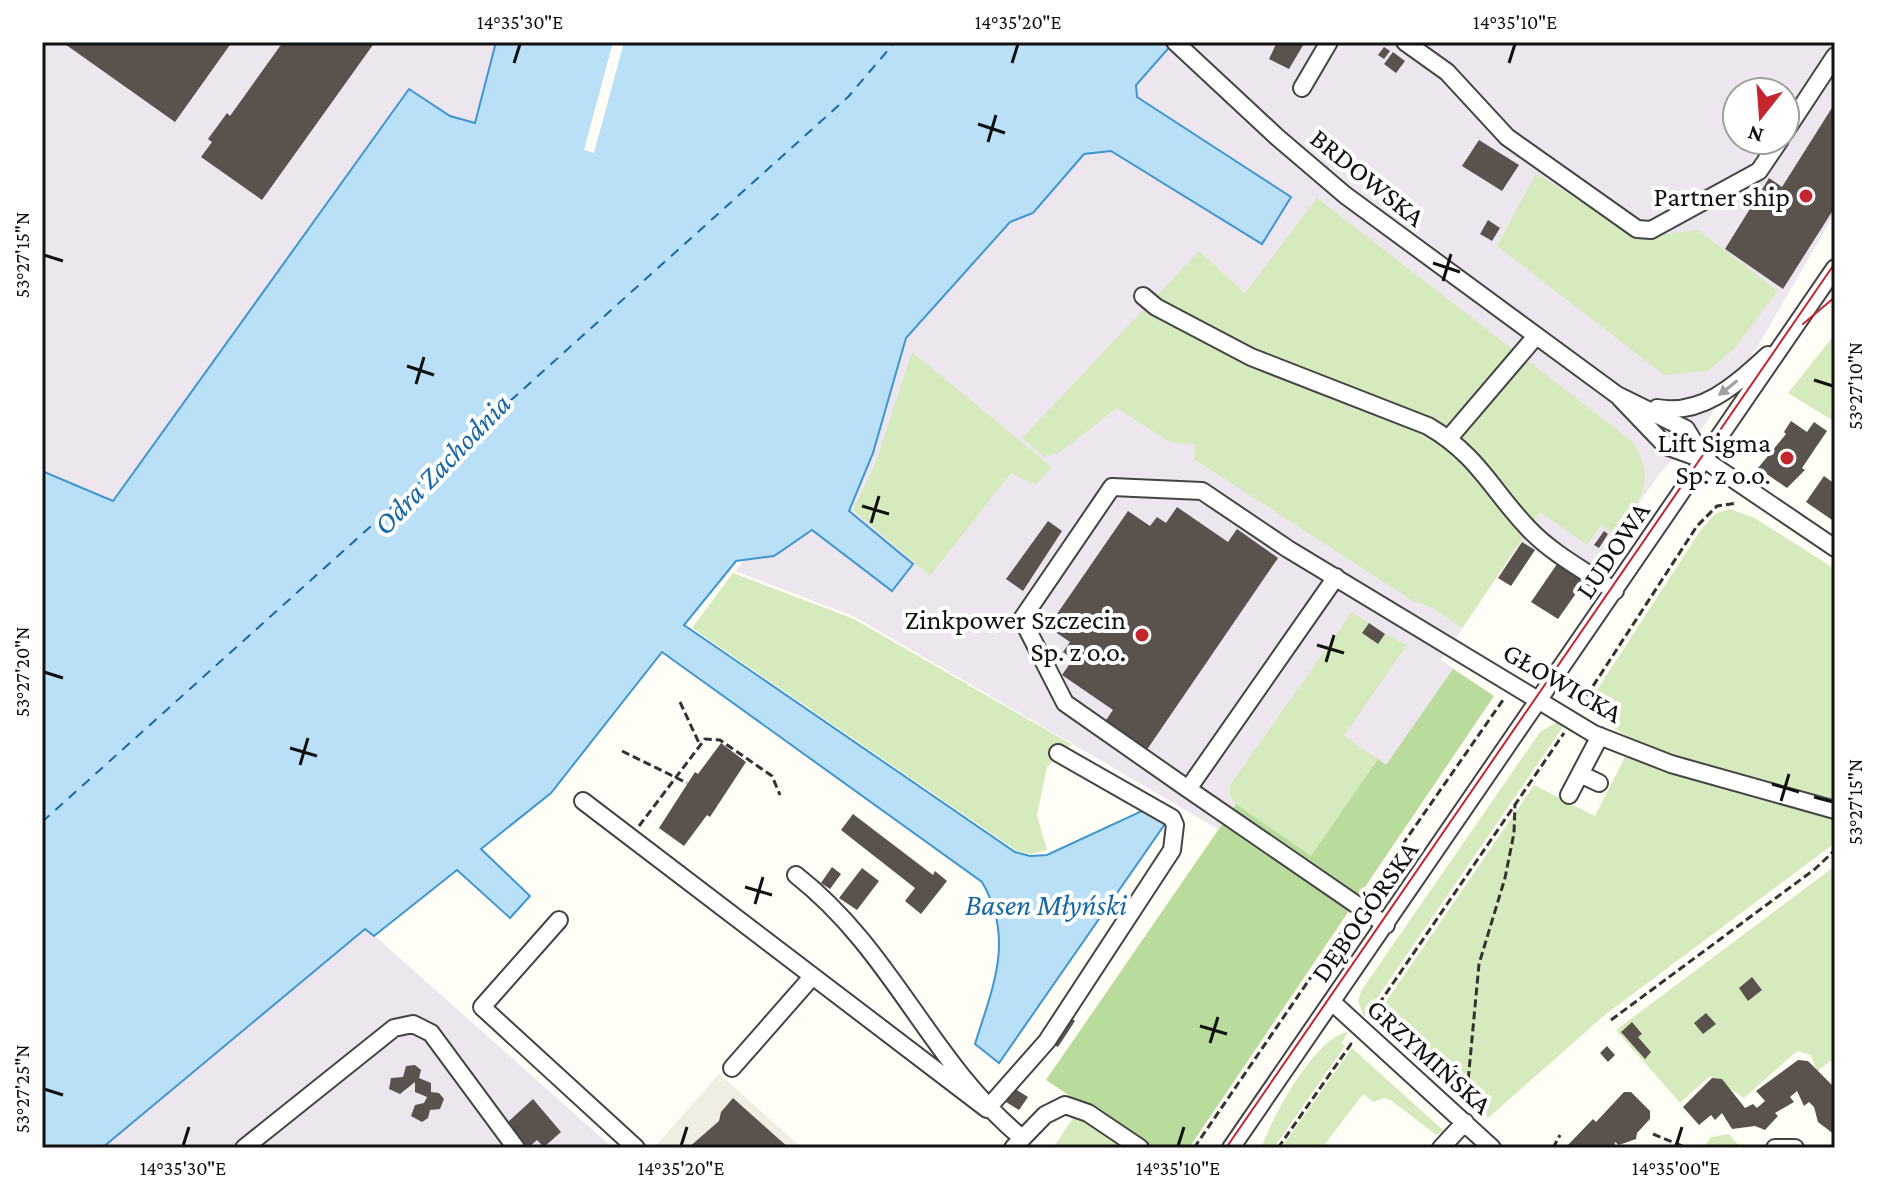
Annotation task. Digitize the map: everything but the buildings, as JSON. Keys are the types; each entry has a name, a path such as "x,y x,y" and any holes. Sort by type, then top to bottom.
{"street":[{"name":"BRDOWSKA","path":"1175,42 1331,183 1617,395 1666,446 1705,460"},
{"path":"1302,88 1329,42"},
{"path":"1405,42 1447,72 1507,137 1637,229 1651,230 1759,171 1769,156"},
{"path":"1801,108 1835,56"},
{"name":"LUDOWA","path":"1539,702 1788,338 1830,287 1835,268"},
{"path":"1143,296 1156,307 1251,357 1428,426 1449,438 1482,468 1531,531 1615,591"},
{"path":"1449,438 1536,336"},
{"name":"BRDOWSKA","path":"1641,404 1670,410 1703,404 1788,338"},
{"name":"BRDOWSKA","path":"1617,395 1641,404 1686,429 1705,460"},
{"path":"1705,460 1835,548"},
{"name":"GŁOWICKA","path":"1188,789 1065,703 1022,619 1112,487 1202,491 1288,549 1600,736 1671,764 1835,810"},
{"path":"1336,577 1188,789 1386,925"},
{"name":"DĘBOGÓRSKA","path":"1231,1148 1539,702"},
{"path":"1569,795 1600,736"},
{"path":"987,1109 1047,1041 1172,850 1175,838 1172,818 1058,753"},
{"path":"1580,774 1599,783"},
{"path":"583,801 811,978 987,1109"},
{"path":"796,875 832,903 864,940 925,1022 956,1073 1017,1143 1052,1110 1065,1105 1088,1113 1140,1148"},
{"path":"559,920 482,1007 636,1148"},
{"path":"732,1068 811,978"},
{"name":"GRZYMIŃSKA","path":"1332,1002 1492,1148"},
{"path":"244,1148 394,1028 413,1024 431,1033 516,1148"},
{"path":"1441,1148 1465,1122"},
{"path":"1775,1148 1795,1148"}],"path":[{"path":"1194,1148 1504,698"},
{"path":"680,702 699,743"},
{"path":"630,838 699,743 713,738 772,776 780,795"},
{"path":"622,751 687,783"},
{"path":"1466,1105 1479,964 1505,878 1514,833 1515,805"},
{"path":"1611,1020 1835,850"},
{"path":"1278,1148 1351,1044"},
{"path":"1653,1134 1687,1148"},
{"path":"1553,1148 1560,1135"}],"shaded area":[{"path":"42,42 496,42 475,124 450,116 408,89 112,501 42,471"},
{"path":"1146,42 1835,42 1835,213 1759,344 1705,424 1660,473 1584,582 1521,542 1441,660 1494,696 1355,887 1236,804 1218,829 855,617 735,571 763,538 894,331"},
{"path":"366,928 613,1148 102,1148"},
{"path":"719,1074 802,1148 789,1148 733,1098 721,1112 719,1121 688,1148 654,1148"}],"green space":[{"path":"1536,173 1637,237 1698,230 1778,291 1734,349 1708,371 1664,375 1497,246"},
{"path":"1317,198 1633,442 1640,456 1645,480 1642,490 1616,535 1601,525 1587,545 1540,512 1462,628 1433,608 1413,601 1194,459 1195,444 1171,443 1117,408 1060,452 1044,457 1022,438 1199,251 1245,293"},
{"path":"1835,334 1835,422 1788,393"},
{"path":"912,352 1052,467 1036,485 1011,473 930,576 853,510 876,462"},
{"path":"1729,509 1753,517 1835,569 1835,802 1645,747 1584,710 1700,531 1715,514"},
{"path":"733,573 854,619 1071,744 1047,767 1037,815 1047,850 1031,854 1017,851 692,628"},
{"path":"1352,612 1369,623 1362,633 1377,644 1385,634 1407,645 1344,736 1378,759 1311,857 1236,804 1230,796 1230,785"},
{"path":"1453,669 1494,696 1189,1148 1148,1148 1046,1080 1236,804 1311,856 1378,759 1386,765"},
{"path":"1555,723 1565,724 1364,1017 1358,1001 1361,991 1540,732"},
{"path":"1625,757 1835,818 1835,843 1606,1014 1488,1118 1377,1015 1534,785 1595,816"},
{"path":"1835,866 1835,1061 1830,1061 1817,1072 1811,1055 1797,1051 1744,1098 1710,1076 1680,1103 1616,1030"},
{"path":"1348,1032 1342,1043 1345,1046 1275,1146 1262,1146 1297,1079 1323,1047"},
{"path":"1352,1048 1444,1131 1436,1135 1392,1101 1385,1098 1373,1102 1363,1094 1322,1148 1281,1148"},
{"path":"1075,1115 1122,1148 1053,1148"},
{"path":"1729,1134 1741,1148 1703,1148 1711,1137"}],"water":[{"path":"496,42 1174,42 1136,85 1137,97 1291,197 1262,244 1111,151 1084,154 1033,213 1010,222 906,338 873,453 849,511 913,564 892,591 812,530 774,556 736,561 684,625 1015,852 1030,856 1047,855 1146,809 1167,821 999,1063 975,1044 994,982 999,943 992,903 982,882 662,652 551,793 481,849 530,896 510,918 457,870 374,936 365,929 102,1148 42,1148 42,471 113,501 409,89 450,116 475,123"}],"pier":[{"path":"613,42 624,42 594,153 584,150"}],"ferry route":[{"path":"42,822 848,97 895,42"}],"tram line":[{"path":"1226,1148 1835,263"},
{"path":"1803,324 1835,297"}],"place":[{"name":"Partner ship","path":"1806,196"},
{"name":"Lift Sigma Sp. z o.o.","path":"1787,458"},
{"name":"Zinkpower Szczecin Sp. z o.o.","path":"1142,635"}],"water label":[{"name":"Odra Zachodnia","path":"442,464"},
{"name":"Basen Młyński","path":"1046,905"}]}
